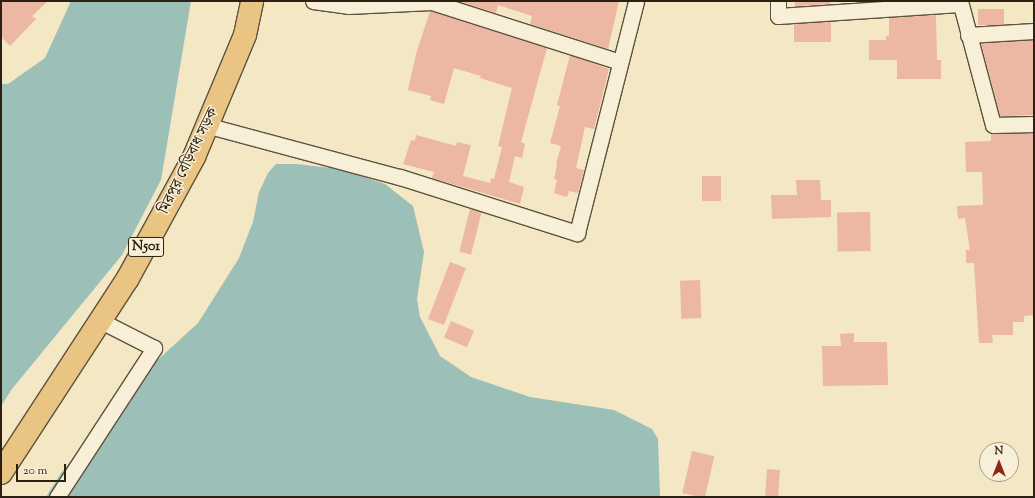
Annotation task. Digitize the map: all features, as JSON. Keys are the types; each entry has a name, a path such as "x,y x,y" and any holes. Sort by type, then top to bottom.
{"highway":[{"name":"মিরপুর বেড়িবাধ সড়ক","path":"1,473 128,278 194,158 209,126 245,35 252,1"}],"street":[{"path":"312,1 348,6 432,2 620,62"},
{"path":"209,126 400,177 577,233 636,1"},
{"path":"778,1 778,16 960,3 993,125 1034,124"},
{"path":"968,35 1034,31"},
{"path":"57,497 154,348 101,321"}],"water":[{"path":"71,1 191,1 161,180 122,255 12,389 1,406 1,84 8,84 45,58"},
{"path":"276,164 296,164 340,169 385,184 413,206 424,252 417,299 420,317 440,356 471,377 530,397 614,410 652,429 658,439 660,497 46,497 61,473 139,377 198,323 239,258 253,222 259,192 268,173"}],"building":[{"path":"1,1 48,1 32,16 36,19 10,46 1,37"},
{"path":"458,1 619,1 608,49 530,24 532,16 498,5 496,13"},
{"path":"795,1 830,1 830,4 795,6"},
{"path":"978,9 1004,9 1004,25 978,25"},
{"path":"430,11 547,48 521,142 525,144 522,158 515,156 509,182 524,187 520,204 432,178 434,172 403,164 411,140 415,141 416,135 456,146 457,142 471,145 463,176 490,183 491,178 494,179 502,147 498,146 512,88 480,78 481,76 454,68 444,104 430,100 431,96 408,90 416,54"},
{"path":"936,15 937,60 941,60 941,79 897,79 897,60 869,60 869,40 886,40 886,36 889,36 889,18"},
{"path":"794,22 831,22 831,42 794,42"},
{"path":"1034,40 1034,115 1000,116 981,43"},
{"path":"570,55 609,69 594,129 585,127 576,168 584,170 578,193 569,191 567,197 554,193 557,180 554,179 556,164 561,146 550,143 560,106 557,105"},
{"path":"1033,133 1034,315 1024,316 1024,322 1013,322 1013,335 992,335 993,343 979,343 974,263 966,263 966,250 970,250 965,218 958,219 957,206 983,205 982,172 966,172 965,142 991,141 991,134"},
{"path":"702,176 721,176 721,201 702,201"},
{"path":"796,180 820,180 821,200 831,200 831,217 772,219 771,195 797,195"},
{"path":"470,209 482,212 471,255 459,252"},
{"path":"870,212 871,251 838,252 837,213"},
{"path":"450,262 466,268 444,325 428,319"},
{"path":"700,280 701,318 681,319 680,281"},
{"path":"451,321 474,331 467,347 444,338"},
{"path":"854,333 854,342 887,342 888,385 823,386 822,346 841,346 840,334"},
{"path":"692,451 714,456 705,497 682,493"},
{"path":"767,469 780,470 778,497 765,497"}]}
